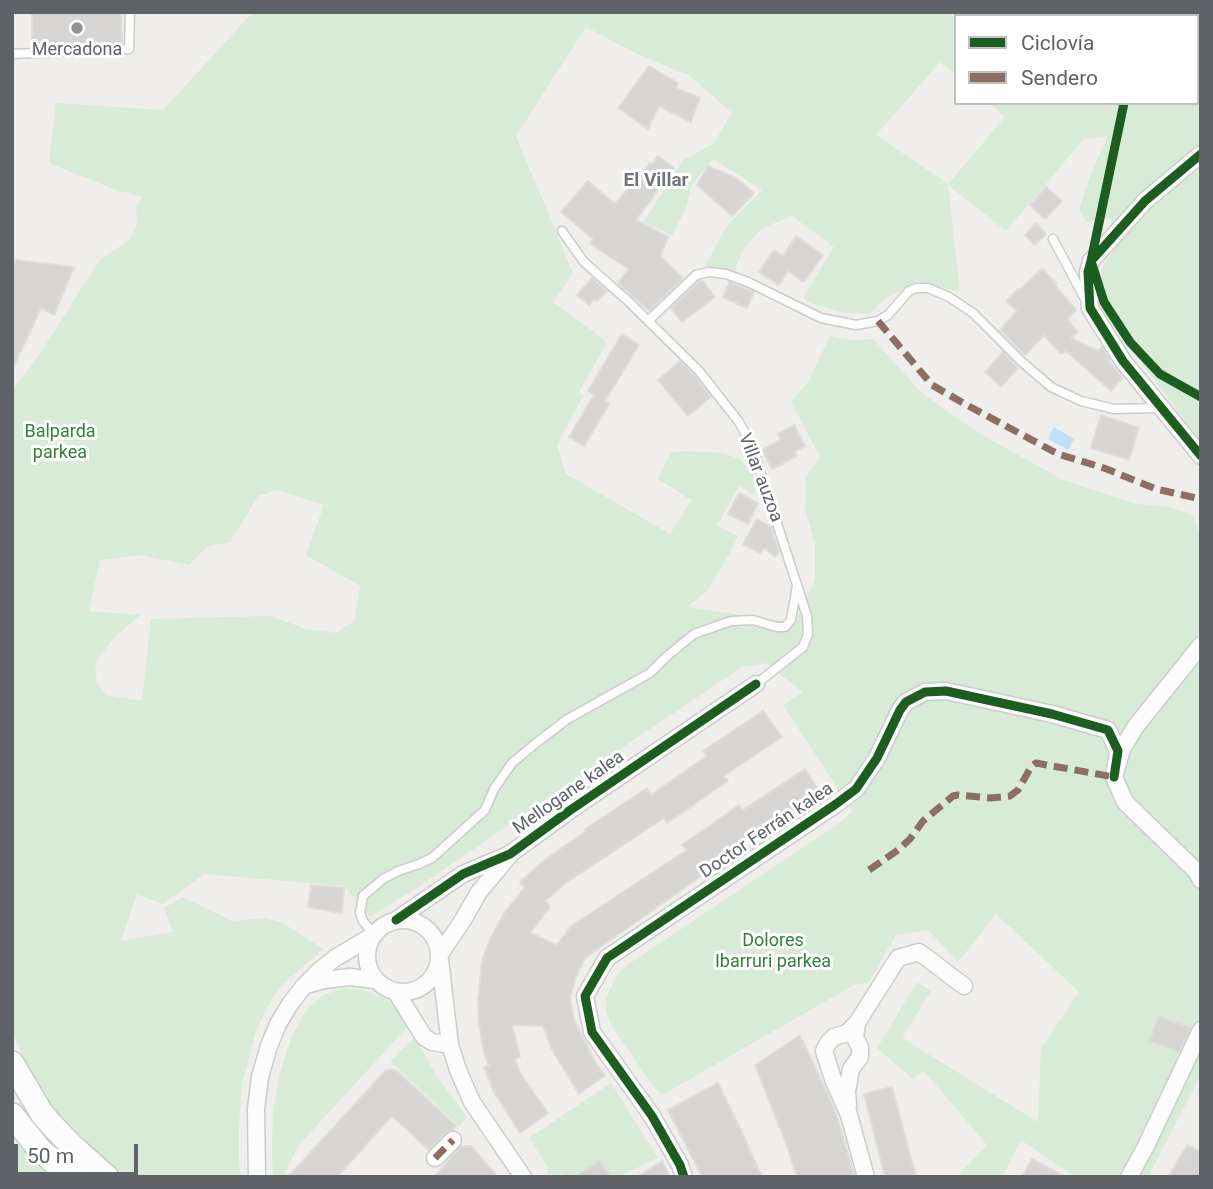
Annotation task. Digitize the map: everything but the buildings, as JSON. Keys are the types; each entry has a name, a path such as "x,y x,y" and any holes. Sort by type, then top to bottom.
{"street":[{"path":"1201,154 1145,201 1091,261 1088,272 1090,308 1124,362 1201,456"},
{"path":"1114,776 1122,749 1136,726 1201,645"},
{"name":"Mellogane kalea","path":"396,920 463,874 510,854 756,684"},
{"name":"Doctor Ferrán kalea","path":"684,1177 652,1116 592,1032 585,996 607,958 856,789 877,758 900,710 906,702 925,692 946,691 1052,714 1108,730"},
{"path":"1136,726 1108,730 1118,751 1114,776 1125,802 1196,871 1201,880"},
{"name":"Mellogane kalea","path":"440,957 479,891 510,854"},
{"path":"257,1177 256,1109 260,1077 278,1024 290,1004 319,971 335,958 374,935 383,926 396,920 418,923 428,929 435,938 440,957 450,1045 458,1070 472,1102 523,1177"},
{"path":"374,935 368,946 369,970 375,980 396,992 408,993 430,982 440,957"},
{"path":"866,1177 849,1115 824,1051 828,1043 834,1037 847,1033 857,1023 898,958 919,952 964,986"},
{"path":"304,986 350,976 375,980"},
{"path":"396,992 424,1037 432,1042 450,1045"},
{"path":"849,1115 847,1091 851,1069 860,1057 860,1047 855,1038 857,1023"},
{"path":"1129,1177 1201,1030"},
{"path":"12,1063 41,1112"},
{"path":"12,1081 71,1145 107,1177"},
{"path":"12,1115 40,1150 76,1177"}],"lane":[{"path":"12,54 129,49 130,12"},
{"name":"Villar auzoa","path":"562,231 584,262 628,300 699,371 739,422 752,446 807,616 808,634 803,646 756,684"},
{"path":"1053,240 1090,308"},
{"path":"648,321 696,275 708,272 726,274 748,282 821,318 856,325 878,321 888,315 909,291 928,288 949,297 973,313 1051,387 1081,401 1114,409 1163,408"},
{"path":"374,935 360,913 363,897 383,879 432,858 485,810 494,789 512,764 535,744 566,720 650,673 694,634 731,621 753,620 785,627 791,620 797,586"}],"green space":[{"path":"253,12 1201,12 1201,441 1104,314 1099,300 1098,284 1103,266 1119,243 1110,218 1086,222 1079,210 1090,176 1108,136 1083,140 1006,231 948,185 960,292 917,281 885,299 869,314 845,313 803,298 834,247 792,216 762,228 744,248 734,272 705,266 726,227 762,190 713,159 692,184 686,208 672,236 644,222 682,161 714,143 732,113 689,75 643,57 586,27 516,136 573,273 553,302 601,337 606,344 579,392 583,396 557,445 566,474 670,534 691,500 658,479 671,452 723,453 740,459 754,477 755,495 739,486 717,526 738,536 730,553 707,591 687,607 795,623 815,580 815,544 805,509 806,477 820,457 791,402 808,382 830,336 851,340 873,339 922,393 977,432 1063,480 1133,503 1171,507 1194,516 1201,541 1201,1075 1148,1177 1075,1177 1021,1140 1002,1177 963,1177 960,1173 987,1145 924,1071 913,1079 877,1048 917,982 931,991 902,1038 1038,1122 1041,1048 1079,992 996,914 958,962 928,930 896,935 869,982 854,985 662,1095 653,1086 611,1025 606,1011 606,999 616,977 626,966 853,812 783,705 803,692 766,663 742,667 420,886 370,917 344,886 204,874 163,904 137,894 121,941 173,932 164,908 183,897 232,921 266,918 283,923 323,949 281,986 257,1028 242,1083 239,1124 241,1177 128,1177 88,1148 39,1092 12,1032 12,391 37,358 99,261 130,239 137,224 136,206 143,197 113,189 49,163 56,103 163,110","holes":["277,490 324,505 306,555 360,586 354,621 336,633 306,629 270,616 151,619 142,701 107,695 97,683 95,663 113,639 140,615 89,611 100,560 141,555 189,565 207,547 230,542 258,496"]},
{"path":"345,988 364,990 384,998 399,1010 408,1026 299,1145 285,1172 288,1176 273,1177 273,1111 280,1072 292,1036 306,1010 323,995"},
{"path":"415,1037 436,1075 467,1117 459,1126 390,1061"},
{"path":"611,1083 658,1158 617,1177 611,1177 599,1160 575,1177 564,1177 561,1173 555,1177 547,1177 548,1167 529,1138"},
{"path":"12,1140 60,1177 12,1177"}],"water":[{"path":"1054,427 1074,439 1068,450 1048,439"}],"marked path":[{"path":"878,321 932,385 965,404 1058,454 1104,468 1156,489 1201,499"},
{"path":"869,870 898,850 923,821 953,796 1010,796 1018,790 1036,763 1114,777"},
{"path":"435,1158 453,1140"}],"cycle path":[{"path":"1124,105 1091,261 1104,302 1130,342 1160,374 1201,397"},
{"path":"1201,154 1145,201 1091,261 1088,272 1090,308 1123,361 1201,456"},
{"path":"396,920 463,874 510,854 756,684"},
{"path":"684,1177 652,1116 592,1032 585,996 607,958 856,789 877,758 900,710 906,702 925,692 946,691 1052,714 1108,730 1118,751 1114,777"}],"place":[{"name":"Mercadona","path":"77,28"}],"district":[{"name":"El Villar","path":"656,181"}],"park label":[{"name":"Balparda parkea","path":"60,442"},
{"name":"Dolores Ibarruri parkea","path":"773,951"}]}
